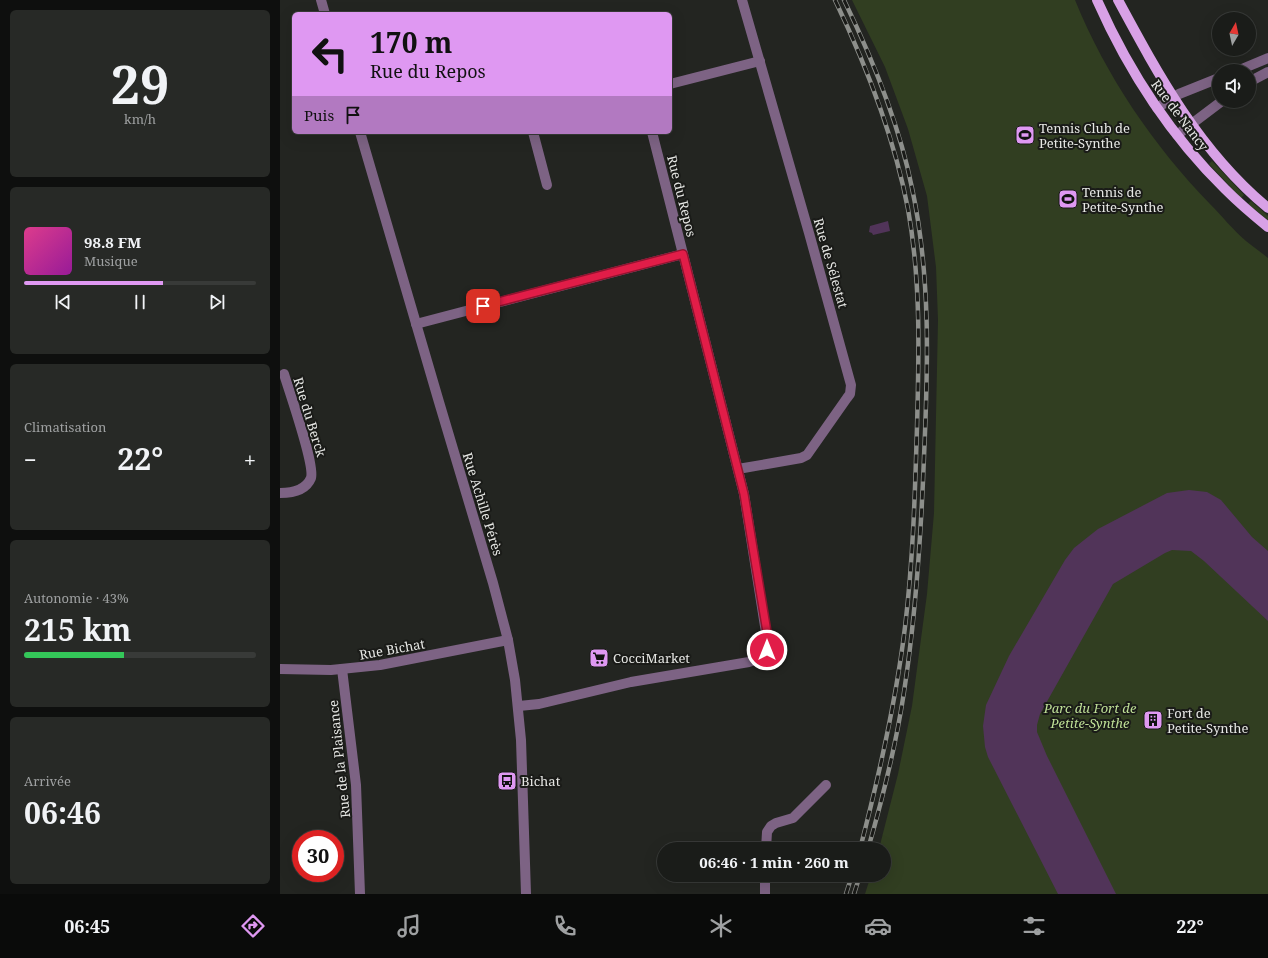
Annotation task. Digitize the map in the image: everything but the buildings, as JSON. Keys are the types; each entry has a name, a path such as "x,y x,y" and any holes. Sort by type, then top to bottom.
{"main road":[{"name":"Rue de Nancy","path":"1097,0 1125,57 1157,108 1177,135 1200,163 1224,188 1268,227"},
{"name":"Rue de Nancy","path":"1118,0 1149,58 1191,125 1221,163 1268,208"}],"street":[{"path":"321,0 324,12"},
{"name":"Rue de Sélestat","path":"738,469 800,458 807,455 850,394 851,385 810,233 742,0"},
{"path":"1254,64 1268,58"},
{"path":"672,83 760,61"},
{"path":"1256,78 1268,72"},
{"path":"1157,108 1190,89 1212,81"},
{"path":"1177,135 1213,108"},
{"name":"Rue Achille Pérès","path":"361,134 495,590 508,640 519,706 526,894"},
{"path":"534,134 547,185"},
{"name":"Rue du Repos","path":"416,324 683,254 653,134"},
{"path":"519,706 539,704 631,682 749,662 764,655 768,645 746,506 738,469 683,254"},
{"name":"Rue du Berck","path":"280,493 295,492 302,488 308,483 312,474 305,441 284,374"},
{"name":"Rue Bichat","path":"280,669 342,669 380,665 508,640"},
{"name":"Rue de la Plaisance","path":"342,669 356,785 360,894"},
{"path":"766,842 767,832 771,826 793,818 826,785"},
{"path":"765,882 765,894"}],"green space":[{"name":"Parc du Fort de Petite-Synthe","path":"852,0 1075,0 1101,56 1150,134 1189,181 1232,228 1268,258 1268,894 865,894 869,882 891,882 891,842 881,842 898,774 912,706 927,594 934,513 938,320 936,267 927,196 908,129 885,67"},
{"path":"1212,161 1244,195 1241,198 1209,164"},
{"path":"1251,201 1268,216 1268,220 1248,204"}],"shaded area":[{"path":"888,221 890,231 873,235 869,232 870,226"},
{"path":"1189,490 1207,492 1221,500 1252,537 1268,551 1268,621 1204,561 1191,551 1172,550 1113,584 1040,714 1037,732 1047,756 1116,894 1058,894 988,757 985,747 983,726 986,705 1009,656 1065,560 1074,548 1098,529 1167,493"}],"railway":[{"path":"835,0 868,76 895,155 908,209 912,236 918,318 915,477 908,602 892,711 862,842"},
{"path":"844,0 884,92 907,164 918,221 927,322 923,487 920,546 912,633 897,732 884,790 870,842"},
{"path":"846,894 850,882"},
{"path":"854,894 858,882"}],"place":[{"name":"Tennis Club de Petite-Synthe","path":"1025,135"},
{"name":"Tennis de Petite-Synthe","path":"1068,199"},
{"name":"CocciMarket","path":"599,658"},
{"name":"Fort de Petite-Synthe","path":"1153,720"},
{"name":"Bichat","path":"507,781"}],"route":[{"path":"483,306 683,254 744,494 768,638 767,650"}]}
